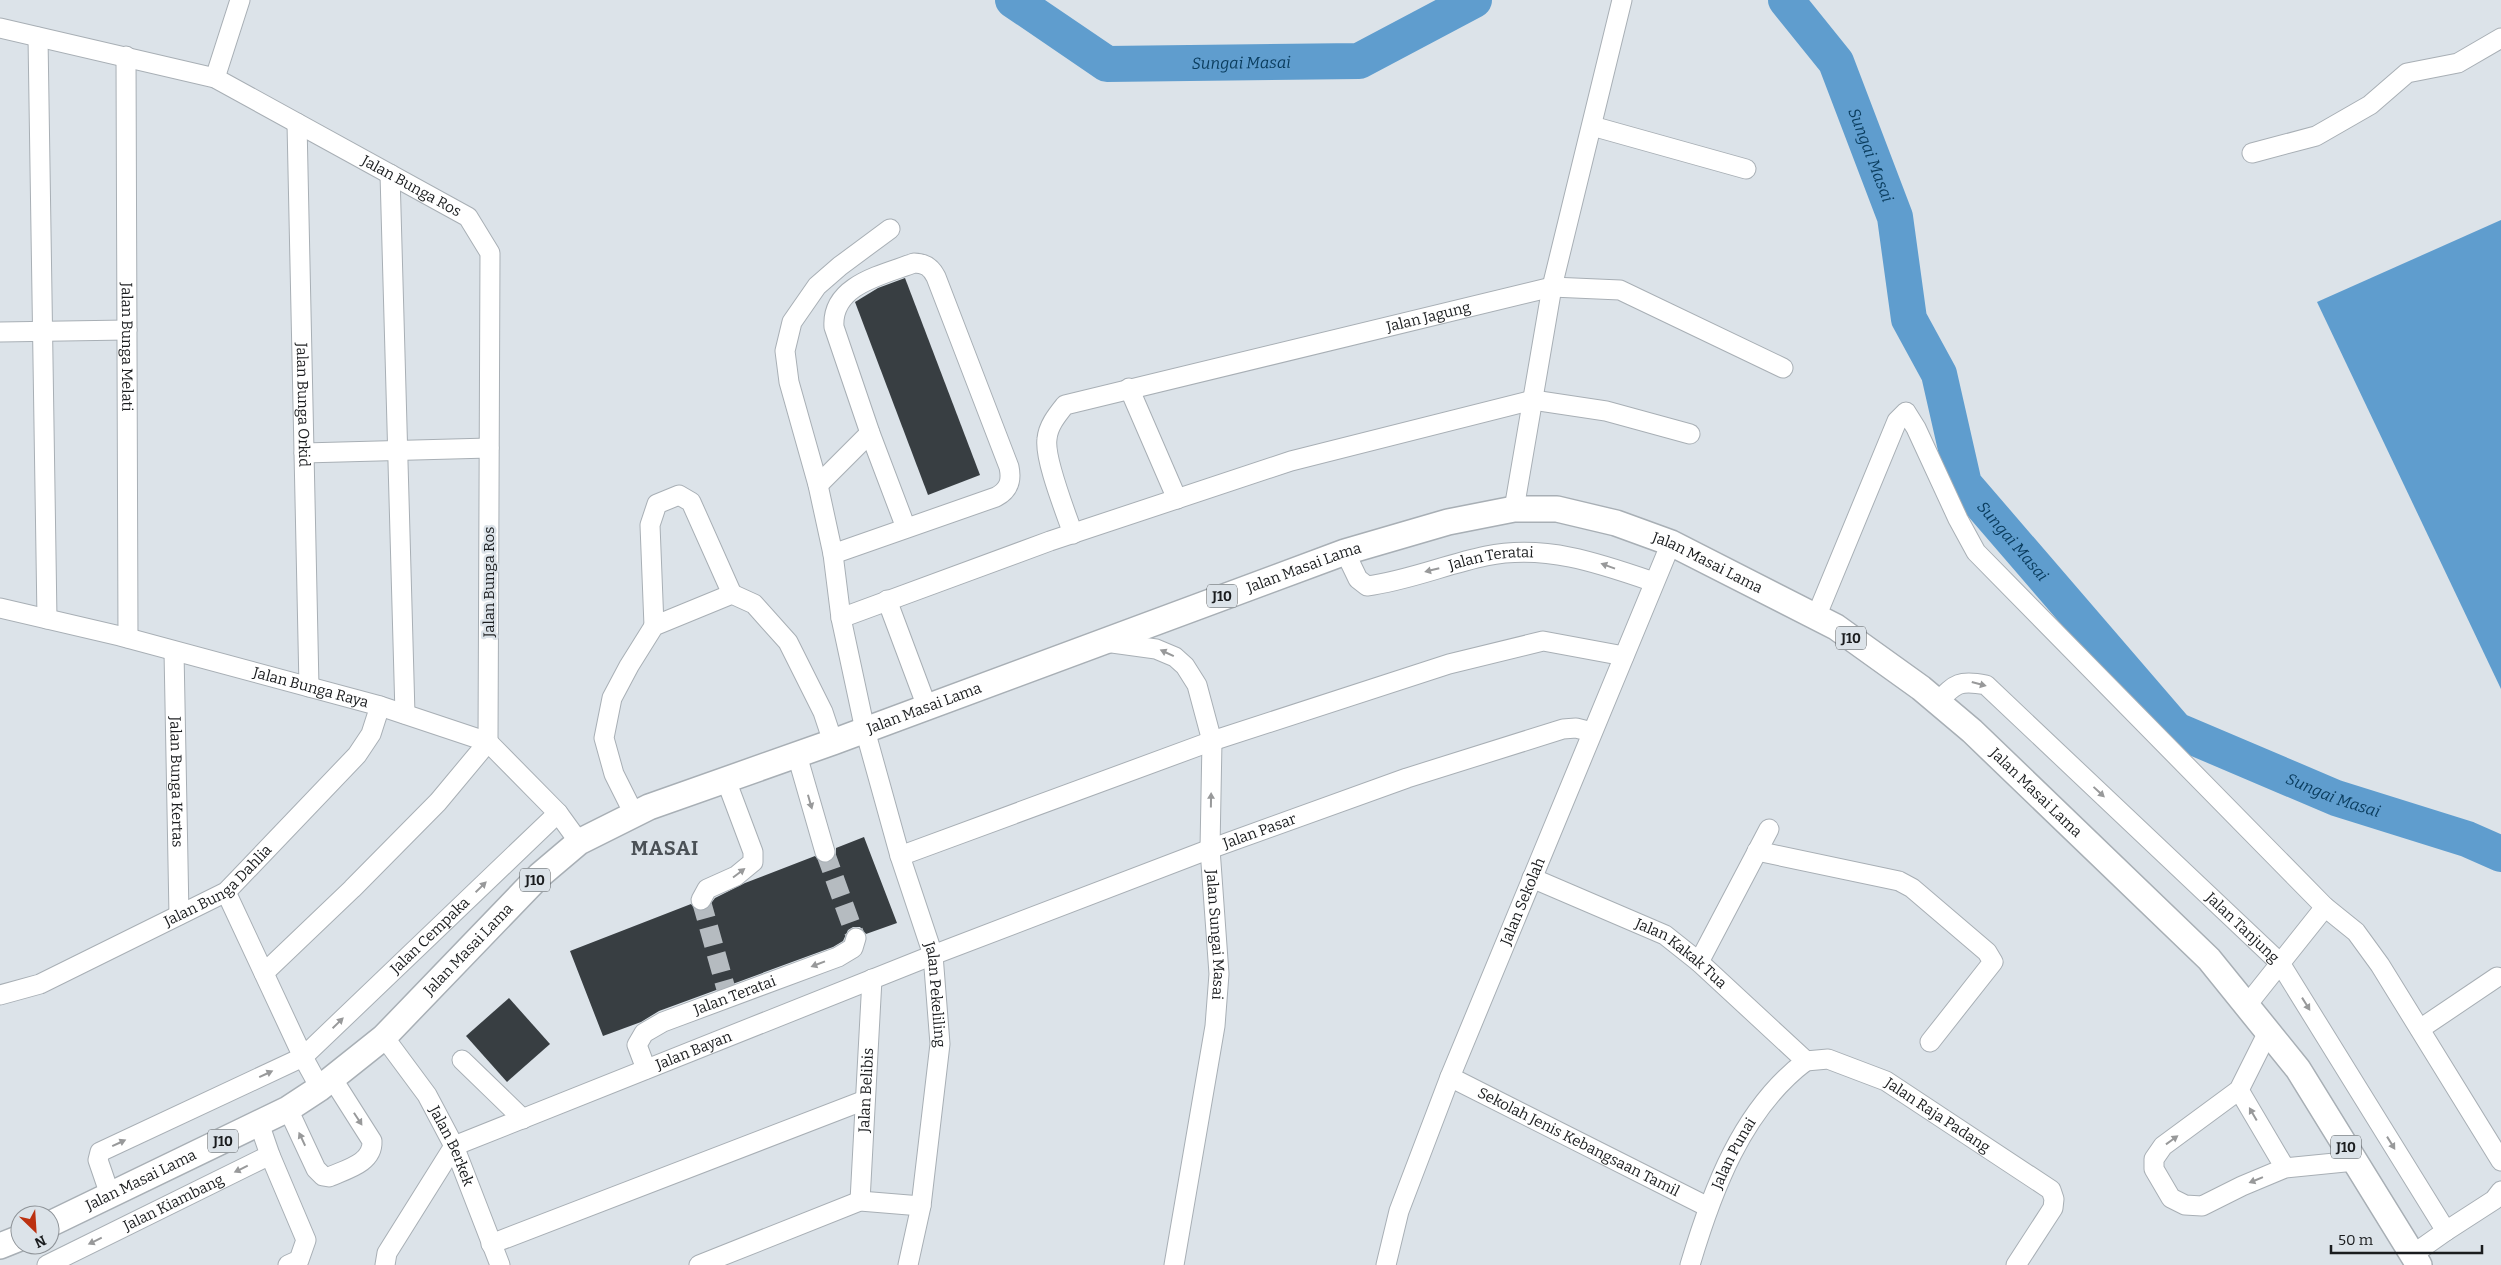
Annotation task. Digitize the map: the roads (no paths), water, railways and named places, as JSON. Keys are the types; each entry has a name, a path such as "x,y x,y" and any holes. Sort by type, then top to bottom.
{"main road":[{"name":"Jalan Masai Lama","path":"60,1219 288,1109 326,1083 384,1037 540,875 579,842 634,814 1344,552 1448,522 1514,509 1557,509 1616,523 1671,543 1836,627 1938,702 1972,731 2209,958 2298,1069 2416,1260"}],"street":[{"path":"215,78 240,0"},
{"path":"1514,509 1552,287 1622,1"},
{"name":"Jalan Bunga Ros","path":"0,28 215,78 468,217 490,253 488,742"},
{"path":"38,37 47,619"},
{"path":"2252,153 2316,136 2370,105 2408,72 2458,63 2501,38"},
{"name":"Jalan Bunga Melati","path":"126,56 128,638"},
{"name":"Jalan Bunga Orkid","path":"297,123 309,687"},
{"path":"1592,126 1746,169"},
{"path":"390,174 405,714"},
{"name":"Jalan Pekeliling","path":"890,229 840,266 817,286 792,322 787,337 785,365 818,485 833,554 841,618 865,730 900,856 933,955 940,1044 921,1206 908,1265"},
{"path":"833,554 996,497 1003,493 1011,477 936,277 932,270 920,263 914,263 851,289 837,305 834,313 834,328 870,433 906,528"},
{"name":"Jalan Jagung","path":"1073,534 1052,470 1046,440 1053,420 1065,405 1552,287 1620,290 1783,368"},
{"path":"0,332 127,330"},
{"path":"1129,388 1177,499"},
{"path":"841,618 1073,534 1292,461 1533,400 1606,411 1690,434"},
{"path":"1816,617 1897,421 1906,412 1916,428 1958,520 1976,552 2325,907 2356,932 2380,965 2501,1160"},
{"path":"818,485 870,433"},
{"path":"304,453 489,448"},
{"path":"634,814 614,774 604,738 612,698 654,626 650,526 657,504 679,495 691,502 732,594 754,604 788,642 823,712 833,742"},
{"name":"Jalan Sekolah","path":"1386,1265 1399,1211 1450,1077 1671,543"},
{"name":"Jalan Teratai","path":"1344,552 1358,579 1367,586 1487,556 1516,552 1568,555 1598,562 1654,582"},
{"path":"654,626 732,594"},
{"path":"887,600 927,707"},
{"name":"Jalan Bunga Raya","path":"0,608 128,638 380,706 488,742 558,813 579,842"},
{"path":"900,856 1212,741 1450,664 1543,641 1624,656"},
{"name":"Jalan Sungai Masai","path":"1101,642 1156,649 1175,657 1185,666 1198,685 1212,741 1210,849 1219,974 1216,1026 1174,1265"},
{"name":"Jalan Bunga Kertas","path":"174,650 179,915"},
{"name":"Jalan Tanjung","path":"1938,702 1952,686 1967,681 1986,685 2280,963 2446,1231"},
{"name":"Jalan Bunga Dahlia","path":"0,995 40,984 226,892 357,755 371,734 380,706"},
{"name":"Jalan Pasar","path":"933,955 1210,849 1407,778 1564,729 1576,728 1592,732"},
{"path":"264,973 352,889 438,802 488,742"},
{"path":"796,755 825,852"},
{"path":"701,900 707,890 736,876 752,862 753,852 726,780"},
{"name":"Jalan Cempaka","path":"110,1195 98,1160 100,1152 303,1057 558,813"},
{"path":"1700,962 1769,829"},
{"path":"1757,851 1899,881 1912,888 1987,952 1993,962 1930,1042"},
{"name":"Jalan Kakak Tua","path":"1532,878 1665,935 1700,962 1806,1061"},
{"path":"226,892 303,1057 372,1140 372,1151 367,1158 329,1178 323,1176 316,1169 288,1109"},
{"path":"2247,1005 2325,907"},
{"name":"Jalan Teratai","path":"646,1069 637,1045 644,1034 663,1022 728,993 838,956 853,948 856,938"},
{"name":"Jalan Bayan","path":"454,1146 933,955"},
{"path":"2420,1029 2497,978"},
{"name":"Jalan Belibis","path":"860,1201 872,979"},
{"path":"2268,1032 2239,1090 2164,1146 2154,1159 2154,1169 2171,1198 2185,1206 2202,1206 2242,1186 2285,1168 2355,1161"},
{"name":"Jalan Berkek","path":"384,1037 427,1095 454,1146 500,1265"},
{"name":"Jalan Raja Padang","path":"1806,1061 1828,1059 1886,1081 2051,1190 2054,1199 2053,1208 2016,1265"},
{"path":"462,1060 522,1119"},
{"name":"Jalan Punai","path":"1690,1265 1708,1207 1748,1124 1793,1071 1806,1061"},
{"name":"Sekolah Jenis Kebangsaan Tamil","path":"1450,1077 1708,1207"},
{"path":"2239,1090 2285,1168"},
{"path":"491,1244 865,1100"},
{"path":"259,1123 270,1155 306,1240 299,1260 288,1265"},
{"path":"385,1265 387,1253 454,1146"},
{"name":"Jalan Kiambang","path":"47,1265 270,1155"},
{"path":"2416,1260 2446,1231 2494,1200 2501,1191"},
{"path":"699,1265 860,1201 921,1206"}],"water":[{"path":"2501,220 2501,689 2317,302"}],"waterway":[{"name":"Sungai Masai","path":"1013,0 1107,64 1359,61 1474,0"},
{"name":"Sungai Masai","path":"1786,0 1836,62 1895,217 1909,319 1939,374 1964,484 2176,730 2336,798 2467,839 2501,854"}],"tunnel":[{"path":"825,852 856,938"},
{"path":"701,900 726,989"}],"district":[{"name":"MASAI","path":"665,848"}]}
